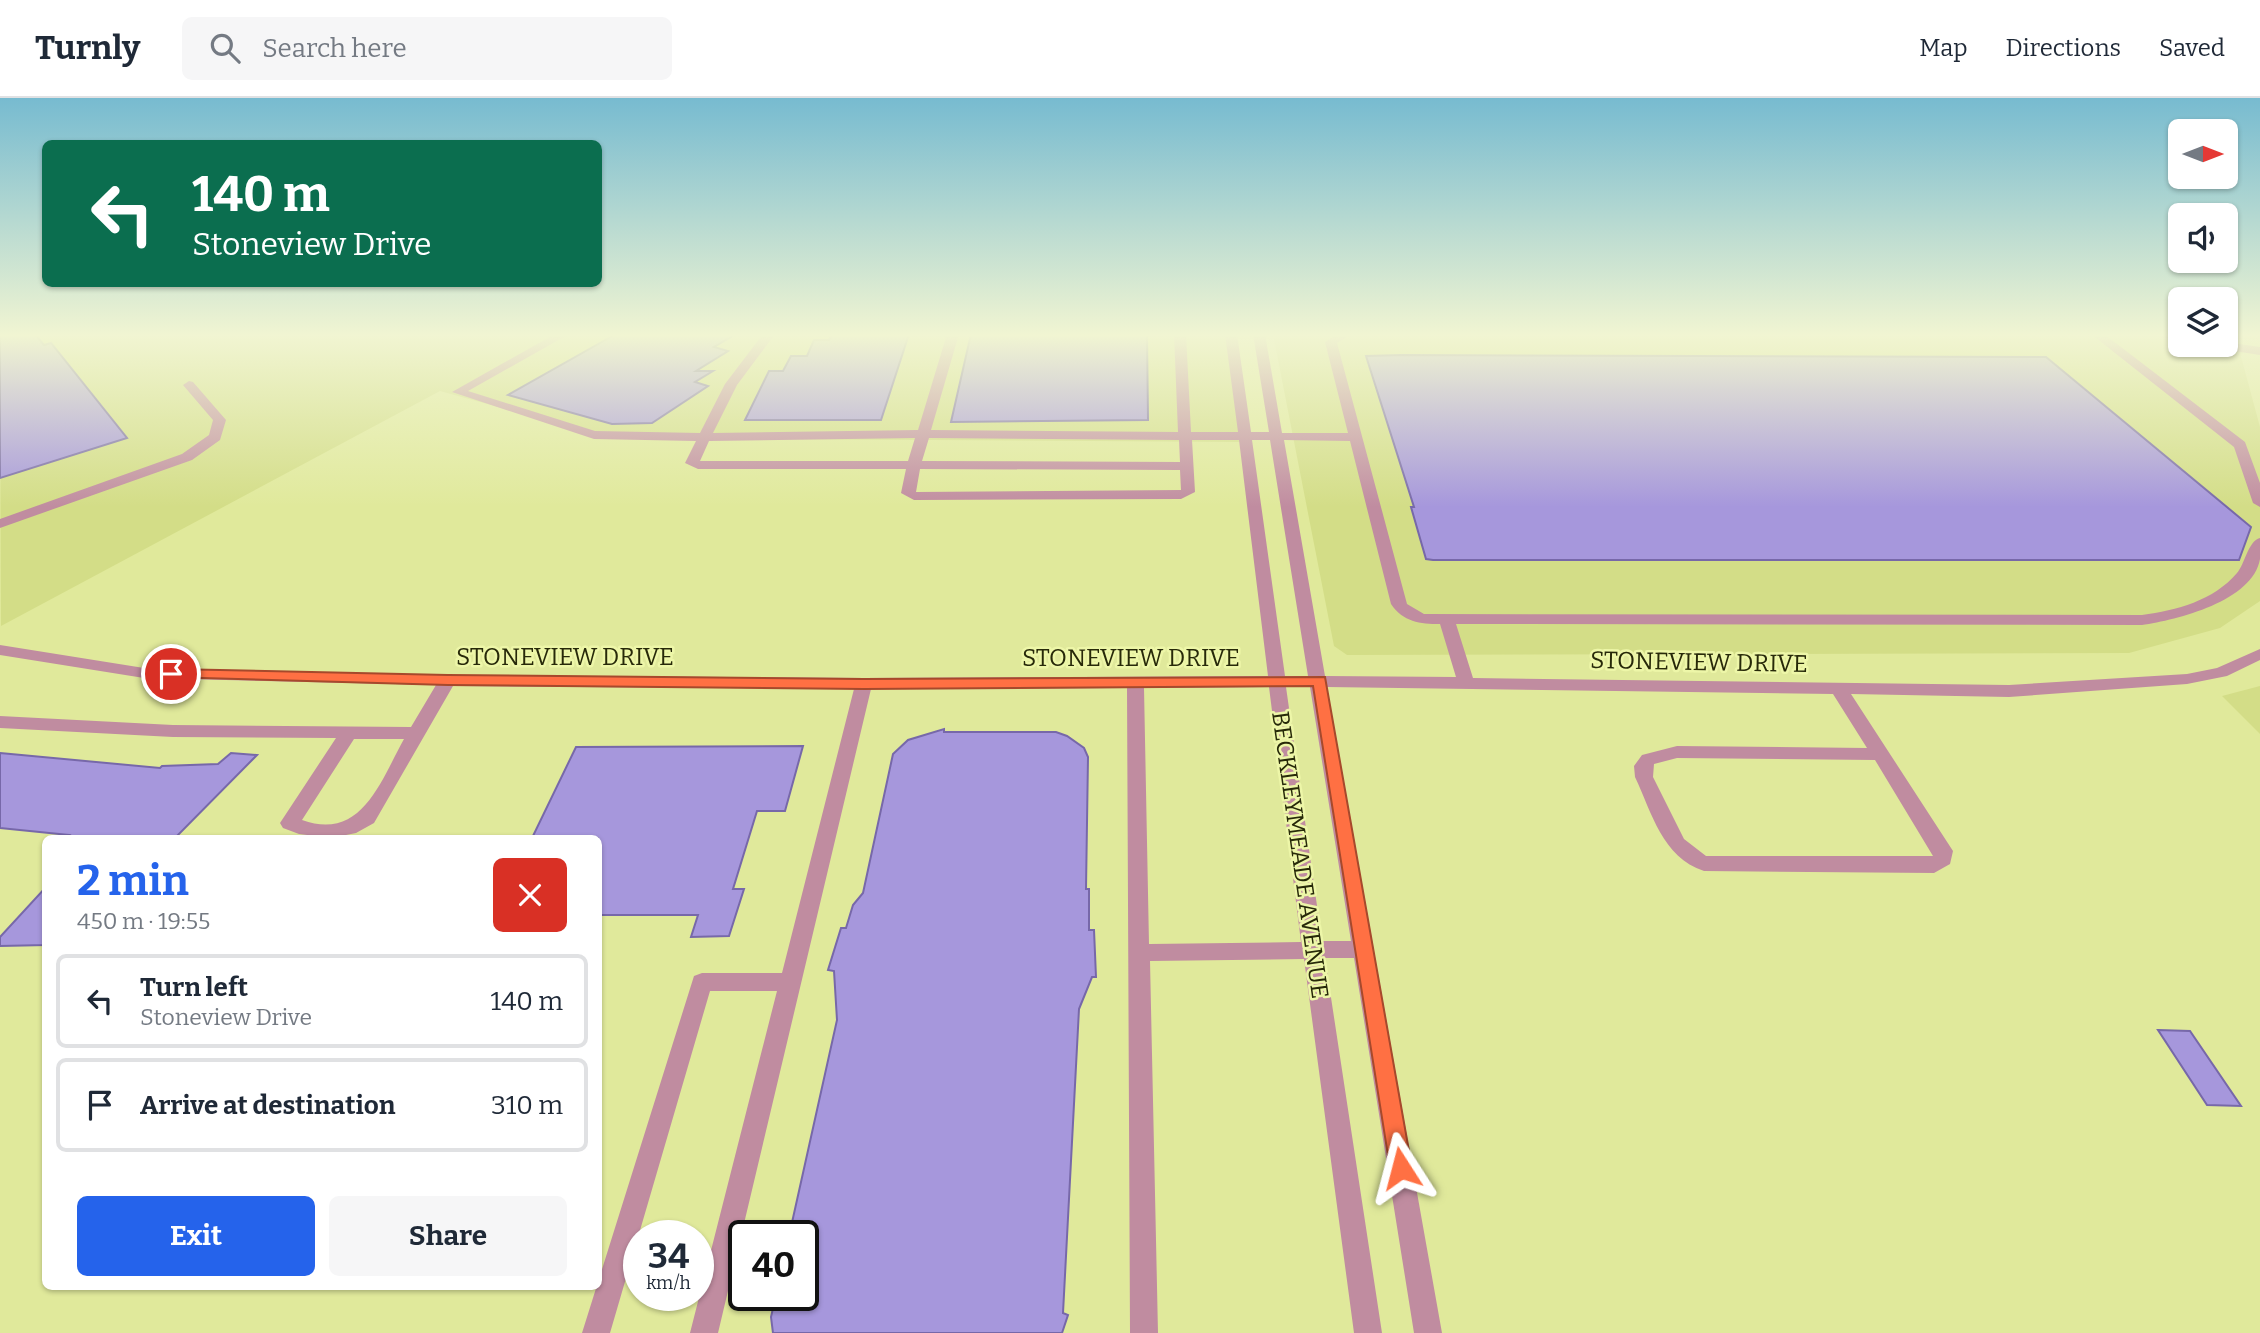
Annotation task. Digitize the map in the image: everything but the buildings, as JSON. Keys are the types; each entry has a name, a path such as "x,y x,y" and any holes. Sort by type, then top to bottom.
{"street":[{"path":"0,524 187,457 215,437 220,420 195,392"},
{"path":"459,392 594,435 1356,437"},
{"path":"728,392 692,463 1187,466"},
{"path":"936,392 908,493 914,496 1181,495 1188,492 1183,392"},
{"name":"BECKLEYMEADE AVENUE","path":"1238,392 1313,950 1368,1333"},
{"name":"BECKLEYMEADE AVENUE","path":"1269,392 1320,681 1428,1333"},
{"path":"1345,392 1399,604 1404,611 1422,618 2141,620 2190,611 2230,588 2251,569 2260,542"},
{"path":"2172,392 2241,445 2260,503"},
{"path":"1447,618 1466,683"},
{"name":"STONEVIEW DRIVE","path":"0,650 144,673 448,680 864,684 1320,681 2009,691 2119,685 2198,677 2221,672 2260,654"},
{"path":"348,734 290,823 305,831 343,831 368,817 448,680"},
{"path":"1135,683 1144,1333"},
{"path":"704,1333 864,684"},
{"path":"1838,688 1943,851 1943,859 1934,866 1704,863 1691,858 1676,844 1644,777 1643,766 1648,760 1677,752 1880,754"},
{"path":"0,722 173,731 416,733"},
{"path":"1139,953 1364,949"},
{"path":"596,1333 702,982 790,982"}],"shaded area":[{"path":"0,392 439,392 1,626"},
{"path":"442,392 1236,392 1242,442 610,438"},
{"path":"1284,392 2250,392 2260,427 2260,601 2220,628 2129,653 1347,655 1334,646"},
{"path":"2260,686 2260,734 2222,696"}],"route":[{"path":"171,674 864,684 1320,681 1401,1168"}]}
